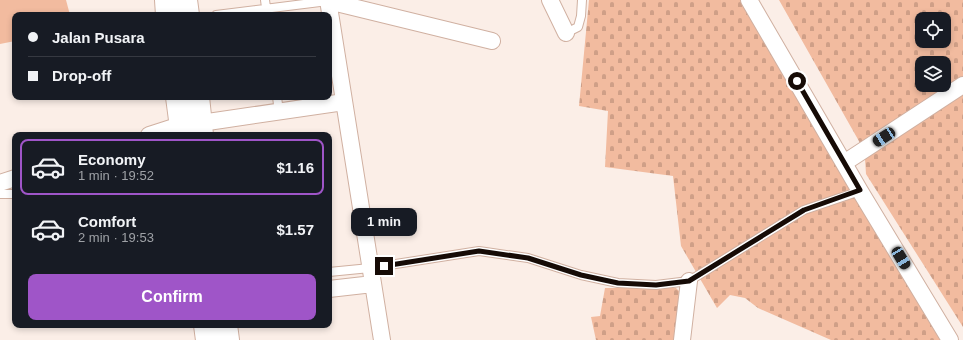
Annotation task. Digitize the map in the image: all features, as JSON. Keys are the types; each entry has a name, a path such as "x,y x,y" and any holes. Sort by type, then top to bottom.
{"main road":[{"path":"166,0 168,12"},
{"path":"186,0 188,12"},
{"path":"178,100 191,130"},
{"path":"191,130 197,100"},
{"path":"204,328 206,340"},
{"path":"226,328 228,340"}],"street":[{"path":"330,12 328,0 492,41"},
{"path":"550,0 566,33"},
{"path":"749,0 950,340"},
{"path":"332,26 382,340"},
{"path":"844,163 963,85"},
{"path":"174,132 191,130 278,104 344,102"},
{"path":"0,183 12,179"},
{"path":"682,340 689,281"},
{"path":"332,289 373,284"}],"lane":[{"path":"265,0 266,12 328,0"},
{"path":"566,33 578,27 581,16 582,0"},
{"path":"332,272 370,268 479,251 528,258 581,275 618,283 656,285 689,281 804,210 860,190"},
{"path":"0,194 12,194"}],"green space":[{"path":"0,0 66,0 69,12 12,12 12,42 0,44"},
{"path":"589,0 741,0 947,340 831,340 758,308 745,298 730,295 717,308 681,246 673,176 605,167 608,111 579,106"},
{"path":"779,0 963,0 963,77 951,85 951,56 915,56 915,92 940,92 860,143"},
{"path":"963,94 963,327 866,174 865,159"},
{"path":"605,288 676,288 683,295 677,340 596,340 591,317 600,316"}],"route":[{"path":"384,266 423,260 454,253 479,251 528,258 581,275 618,283 656,285 689,281 804,210 860,190 797,81"}]}
